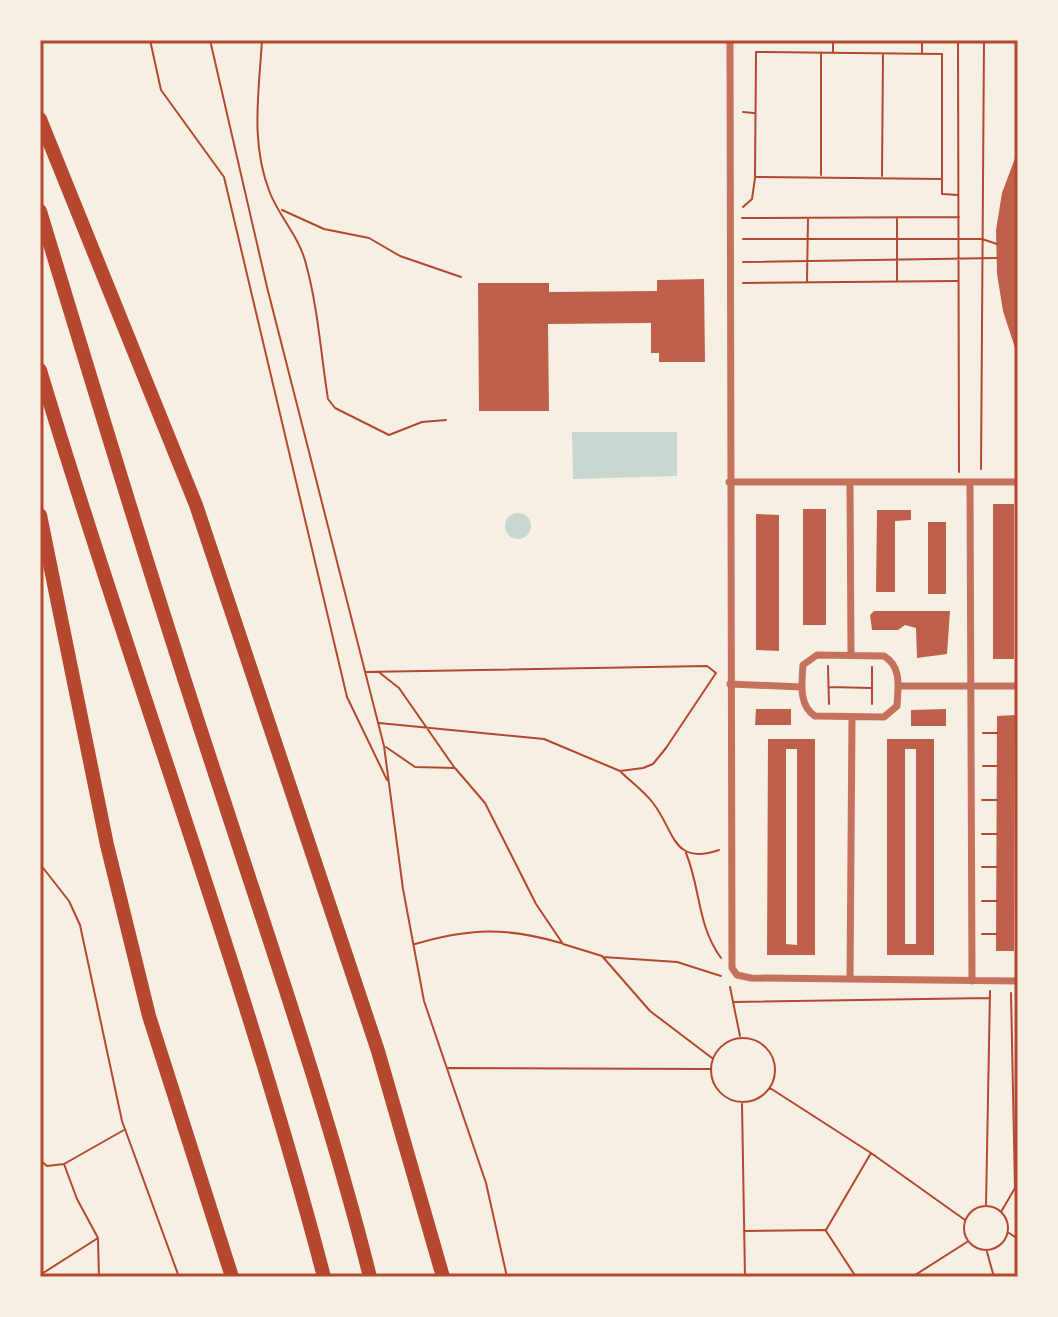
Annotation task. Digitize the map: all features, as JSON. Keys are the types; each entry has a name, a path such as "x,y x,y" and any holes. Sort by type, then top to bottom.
{"highway":[{"path":"40,119 196,505 378,1051 443,1277"},
{"path":"40,211 215,775 283,975 348,1189 370,1277"},
{"path":"40,370 91,540 240,989 324,1277"},
{"path":"40,515 107,845 149,1016 232,1277"}],"street":[{"path":"730,40 732,959 737,975 751,978 1014,984"},
{"path":"729,482 1018,482"},
{"path":"850,482 851,655"},
{"path":"970,482 972,981"},
{"path":"817,655 851,655 884,656 893,661 898,686 897,706 892,713 852,718 808,712 802,687 803,665 817,655"},
{"path":"730,684 802,687"},
{"path":"898,686 1018,686"},
{"path":"850,979 852,718"}],"path":[{"path":"150,40 161,90 224,177 347,697 390,785"},
{"path":"210,40 267,287 384,746 424,1001 486,1183 507,1277"},
{"path":"262,40 257,133 271,195 307,266 328,399 335,408 389,435 422,422 446,420"},
{"path":"833,40 833,53"},
{"path":"922,40 922,54"},
{"path":"958,40 959,474"},
{"path":"981,474 984,40"},
{"path":"958,195 942,194 942,54 756,52 755,177 752,199 742,208 740,218 959,217"},
{"path":"821,53 821,178"},
{"path":"882,178 883,53"},
{"path":"743,112 756,113"},
{"path":"755,177 942,179"},
{"path":"281,210 324,229 369,238 400,256 461,277"},
{"path":"897,217 897,281"},
{"path":"807,282 808,218"},
{"path":"741,239 982,239 997,244"},
{"path":"741,262 982,261 997,258"},
{"path":"741,283 959,281"},
{"path":"828,655 829,717"},
{"path":"872,655 872,717"},
{"path":"363,672 707,666 730,684"},
{"path":"378,672 399,688 455,768 485,803 536,904 563,944"},
{"path":"620,771 653,764 716,673"},
{"path":"828,687 872,688"},
{"path":"378,723 544,739 620,771 653,803 670,835 685,852 697,880 701,925 721,958"},
{"path":"981,733 997,733"},
{"path":"384,746 400,760 415,767 455,768"},
{"path":"981,765 997,766"},
{"path":"981,800 997,800"},
{"path":"981,834 997,834"},
{"path":"685,852 701,856 719,850"},
{"path":"40,864 69,901 80,925 93,998 125,1130 179,1277"},
{"path":"981,867 997,867"},
{"path":"981,901 997,901"},
{"path":"414,945 458,932 501,930 602,956 677,962 721,976"},
{"path":"981,934 996,934"},
{"path":"602,956 650,1011 712,1058"},
{"path":"1001,1212 1015,1188 1014,984"},
{"path":"730,987 740,1037"},
{"path":"986,1206 990,987"},
{"path":"734,1002 989,998"},
{"path":"740,1037 753,1039 771,1054 775,1071 770,1088 761,1097 742,1103 723,1096 715,1087 710,1069 712,1058 728,1041 740,1037"},
{"path":"447,1068 710,1069"},
{"path":"770,1088 871,1153 965,1220 968,1241"},
{"path":"742,1103 745,1277"},
{"path":"40,1160 47,1166 64,1164 125,1130"},
{"path":"826,1230 871,1153"},
{"path":"64,1164 77,1199 98,1238 99,1277"},
{"path":"965,1220 974,1209 986,1206 1001,1212 1008,1232 1018,1239"},
{"path":"744,1231 826,1230"},
{"path":"826,1230 856,1277"},
{"path":"968,1241 987,1250 1000,1245 1008,1232"},
{"path":"40,1275 98,1238"},
{"path":"912,1277 968,1241"},
{"path":"987,1250 994,1277"}],"shaded area":[{"path":"572,432 677,432 677,476 573,479"},
{"path":"518,513 527,517 531,526 527,535 518,539 509,535 505,526 509,517"}],"building":[{"path":"1018,150 1018,347 1015,348 1003,311 997,274 996,230 1002,193"},
{"path":"704,279 705,362 659,362 659,353 651,353 651,323 548,324 549,411 479,411 478,283 549,283 549,292 657,291 657,280"},
{"path":"993,504 1014,504 1014,659 993,659"},
{"path":"803,509 826,509 826,625 803,625"},
{"path":"877,510 911,510 911,520 895,521 895,592 876,592"},
{"path":"756,514 779,515 779,651 756,650"},
{"path":"928,522 946,522 946,594 928,594"},
{"path":"874,611 950,611 947,654 917,658 916,628 905,625 898,630 872,630 870,615"},
{"path":"756,709 791,709 791,725 755,725"},
{"path":"946,709 946,726 911,726 911,710"},
{"path":"1015,715 1014,951 996,951 997,716"},
{"path":"768,739 815,739 815,955 767,955","holes":["786,749 797,749 797,945 786,944"]},
{"path":"887,739 934,739 934,955 887,955","holes":["905,749 916,749 916,944 905,944"]}]}
